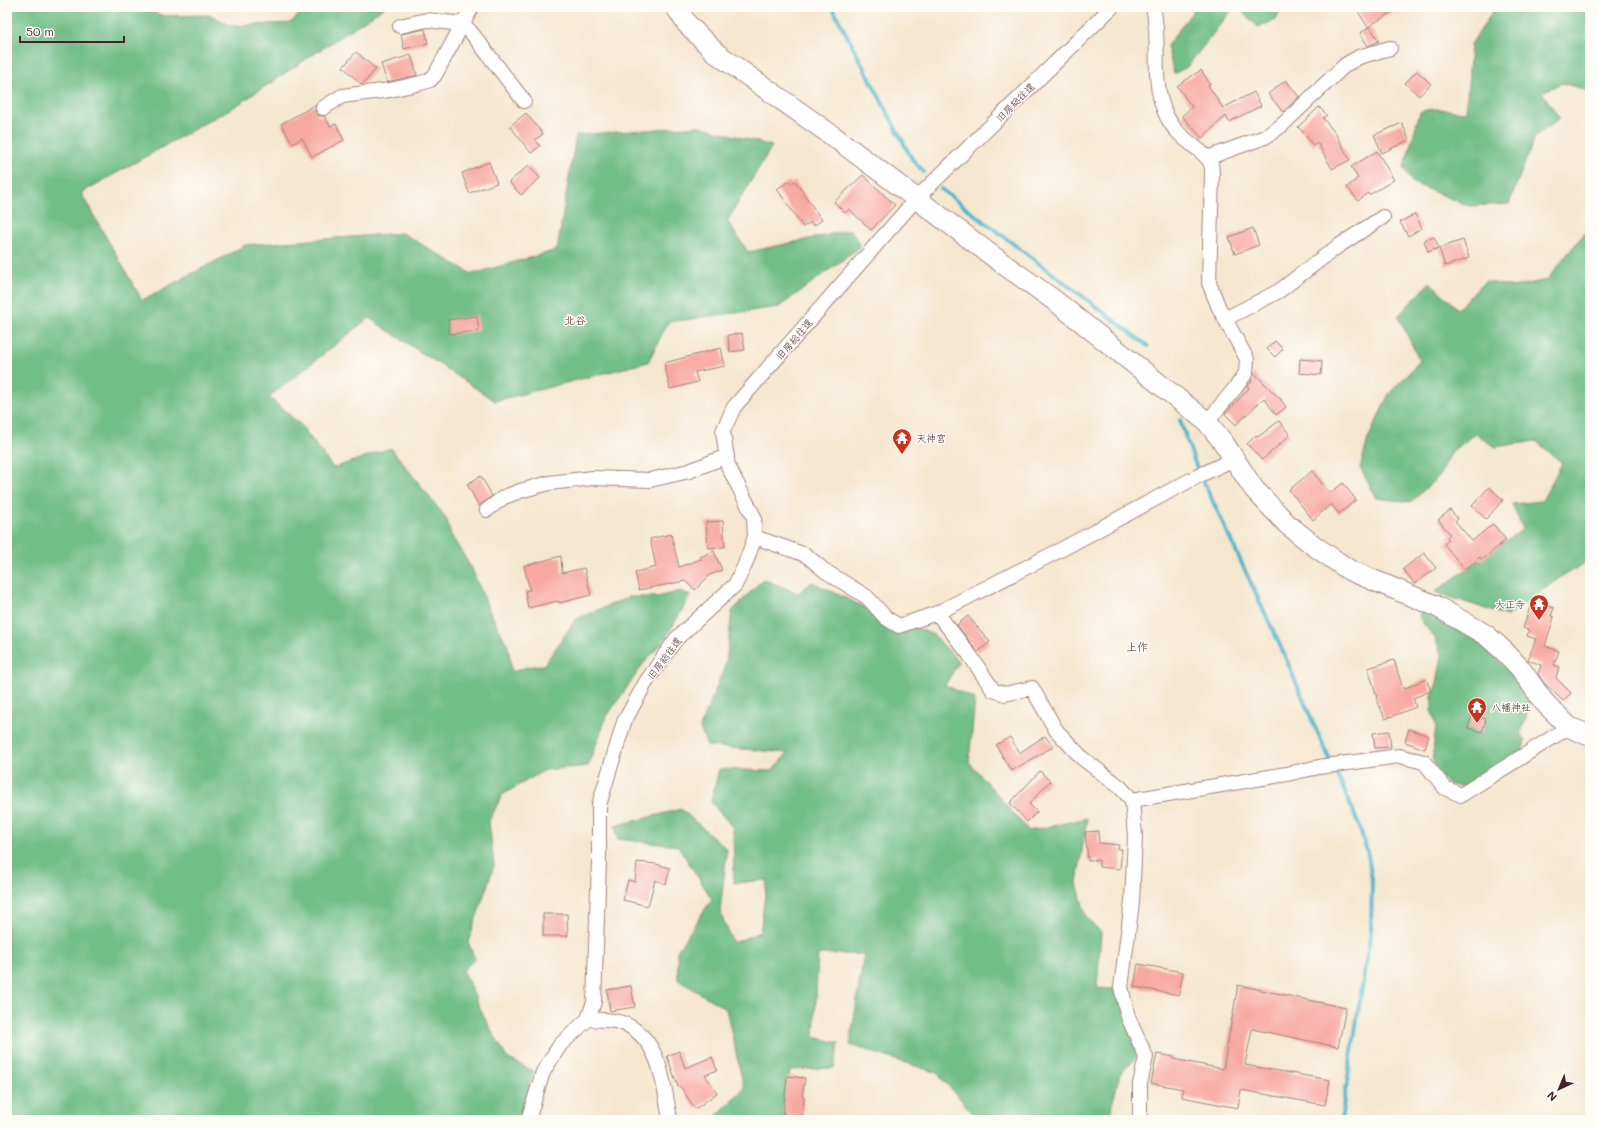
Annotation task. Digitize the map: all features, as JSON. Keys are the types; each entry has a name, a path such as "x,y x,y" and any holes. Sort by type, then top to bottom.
{"street":[{"path":"323,108 342,96 390,90 430,80 435,75 472,7"},
{"path":"676,7 686,24 716,53 918,198 1006,266 1054,300 1207,422 1254,489 1287,524 1325,554 1349,570 1436,606 1486,635 1520,668 1544,702 1569,726 1590,736"},
{"name":"旧房総往還","path":"588,1019 594,1002 596,968 595,931 599,861 599,805 624,722 646,682 676,639 735,585 744,567 755,538 754,517 728,466 722,431 734,408 918,198 1112,7"},
{"path":"1152,7 1156,19 1157,74 1163,108 1170,124 1210,162 1212,174 1209,283 1225,319 1247,359 1246,373 1207,422"},
{"path":"400,26 427,20 462,24 470,31 524,101"},
{"path":"1207,158 1265,137 1281,126 1344,65 1359,57 1390,48"},
{"path":"1225,319 1279,291 1337,247 1383,217"},
{"path":"487,510 504,497 549,483 593,478 650,480 689,471 727,456"},
{"path":"755,538 806,555 825,570 867,597 886,618 899,626 937,613 1064,548 1196,477 1234,459"},
{"path":"937,613 969,654 993,690 1005,694 1032,688 1056,730 1082,758 1120,788 1132,800 1135,836 1132,902 1121,987 1128,1017 1146,1057 1140,1084 1140,1120"},
{"path":"1132,800 1287,774 1319,767 1399,756 1424,762 1445,788 1461,795 1569,726"},
{"path":"528,1120 542,1072 560,1044 588,1019 624,1024 638,1032 651,1047 662,1074 670,1120"}],"green space":[{"path":"7,7 137,7 164,16 211,15 231,26 290,23 307,7 385,7 237,105 81,193 142,300 246,245 402,233 472,274 557,250 576,135 699,126 772,146 727,221 748,252 851,230 860,247 779,307 668,322 648,362 495,401 369,318 269,397 301,425 333,468 391,448 446,518 451,535 472,569 490,612 508,646 512,672 527,667 544,665 576,619 629,597 657,597 681,591 690,596 664,641 643,664 607,716 588,766 545,770 502,795 489,821 494,866 468,942 475,959 463,970 484,1017 507,1058 533,1071 520,1120 7,1120"},
{"path":"1196,7 1234,7 1187,67 1174,74 1167,46"},
{"path":"1237,7 1281,7 1276,20 1258,27"},
{"path":"1496,7 1590,7 1590,91 1562,83 1542,92 1560,119 1535,136 1509,204 1469,206 1413,183 1404,168 1420,112 1437,109 1466,112 1471,44"},
{"path":"1590,226 1590,555 1582,565 1565,574 1507,616 1435,592 1523,529 1512,504 1542,501 1562,463 1536,441 1495,447 1476,434 1453,450 1439,476 1411,502 1377,498 1360,468 1368,439 1389,394 1420,361 1398,316 1430,282 1458,309 1485,281 1513,287 1547,280"},
{"path":"763,579 798,593 812,582 864,607 934,635 959,662 945,685 975,699 969,762 1029,831 1087,818 1077,883 1086,917 1101,932 1097,988 1117,989 1140,1053 1120,1074 1113,1101 1112,1120 979,1120 937,1073 850,1045 864,954 818,954 814,1037 839,1043 834,1068 790,1070 785,1120 712,1120 744,1088 726,1009 678,980 677,951 712,899 678,846 618,839 615,826 681,809 727,849 720,912 733,943 760,932 767,880 734,883 733,828 711,802 719,769 771,771 788,753 707,746 700,728 726,663 732,611"},
{"path":"1423,609 1444,615 1484,646 1509,671 1517,676 1531,700 1521,733 1525,740 1522,755 1464,787 1450,785 1435,772 1433,752 1436,725 1432,712 1432,696 1437,683 1442,656 1435,638 1421,621 1419,614"}],"building":[{"path":"1355,7 1400,7 1368,27"},
{"path":"1370,27 1379,41 1368,46 1360,33"},
{"path":"425,29 428,43 404,49 401,34"},
{"path":"356,52 376,69 362,85 343,67"},
{"path":"411,55 417,75 387,82 381,64"},
{"path":"1201,70 1210,84 1208,85 1223,108 1254,92 1261,106 1229,122 1226,116 1202,138 1182,116 1192,107 1177,86"},
{"path":"1417,71 1431,84 1419,96 1405,83"},
{"path":"1286,80 1299,97 1283,112 1268,94"},
{"path":"315,105 316,113 319,116 324,116 330,126 336,124 344,140 312,157 302,138 293,144 281,124"},
{"path":"1319,107 1327,115 1323,118 1335,133 1350,160 1332,169 1317,142 1313,145 1298,127"},
{"path":"526,113 543,134 535,140 540,146 531,153 510,126"},
{"path":"1402,123 1409,140 1382,153 1374,135"},
{"path":"1377,151 1394,180 1369,195 1368,193 1358,201 1347,187 1358,178 1351,167"},
{"path":"489,162 497,183 469,193 462,173"},
{"path":"529,165 540,178 521,195 509,182"},
{"path":"863,175 895,205 871,230 849,209 845,213 834,202"},
{"path":"789,181 791,184 795,181 822,220 813,226 811,222 803,227 777,189"},
{"path":"1415,214 1422,228 1408,236 1400,222"},
{"path":"1253,228 1259,245 1235,254 1229,237"},
{"path":"1434,237 1439,248 1428,252 1424,240"},
{"path":"1463,240 1469,258 1445,266 1439,248"},
{"path":"477,316 479,331 449,334 448,320"},
{"path":"742,333 745,350 730,352 728,335"},
{"path":"1275,341 1283,349 1275,357 1267,349"},
{"path":"721,348 725,366 695,372 698,382 670,389 664,363"},
{"path":"1300,359 1322,361 1321,375 1299,373"},
{"path":"1254,373 1279,397 1286,407 1276,415 1264,398 1236,425 1225,414 1249,388 1247,386 1252,382 1251,380"},
{"path":"1279,421 1290,435 1262,460 1247,444 1256,435 1258,437"},
{"path":"1312,471 1330,493 1343,483 1356,500 1339,514 1331,504 1313,520 1289,490"},
{"path":"481,476 492,496 479,506 467,484"},
{"path":"1489,487 1503,500 1486,519 1472,506"},
{"path":"1450,510 1458,519 1455,521 1472,541 1493,524 1506,540 1482,560 1480,557 1465,570 1444,544 1449,540 1447,537 1450,534 1438,520"},
{"path":"723,521 725,547 708,548 706,522"},
{"path":"671,534 679,567 701,559 700,557 714,551 722,570 710,575 695,590 685,581 639,590 635,572 656,567 650,539"},
{"path":"1424,553 1436,568 1415,584 1403,569"},
{"path":"561,556 562,573 584,568 591,595 559,603 558,601 528,608 525,591 530,590 524,566"},
{"path":"1532,601 1554,608 1551,616 1554,617 1545,646 1559,651 1554,665 1559,667 1556,678 1571,693 1563,701 1544,683 1538,674 1541,665 1528,660 1536,639 1527,636 1529,630 1523,628"},
{"path":"968,616 990,642 978,652 957,625"},
{"path":"1394,660 1403,689 1426,679 1431,691 1413,698 1416,707 1385,719 1376,697 1368,668"},
{"name":"八幡神社","path":"1472,715 1486,719 1482,732 1468,728"},
{"path":"1409,729 1429,736 1425,749 1405,742"},
{"path":"1389,731 1391,747 1375,748 1373,733"},
{"path":"1045,736 1053,747 1011,771 996,745 1010,737 1019,753"},
{"path":"1040,771 1050,781 1029,804 1037,812 1027,822 1010,803"},
{"path":"1098,831 1099,843 1119,845 1118,849 1122,849 1120,869 1099,867 1099,860 1088,861 1085,832"},
{"path":"637,862 656,864 670,868 666,884 655,880 648,906 623,900 628,880 635,882"},
{"path":"543,914 567,914 568,936 543,936"},
{"path":"1138,964 1183,972 1179,995 1134,987"},
{"path":"1238,985 1346,1008 1338,1047 1252,1029 1245,1065 1330,1080 1325,1105 1241,1090 1238,1108 1182,1097 1183,1089 1151,1083 1157,1054 1174,1057 1173,1059 1223,1069"},
{"path":"631,986 635,1007 610,1011 607,990"},
{"path":"679,1051 685,1068 712,1057 717,1070 705,1075 717,1093 695,1109 680,1086 678,1087 667,1056"},
{"path":"787,1076 805,1078 802,1096 804,1097 802,1116 783,1114"}],"waterway":[{"path":"832,7 912,159 924,172"},
{"path":"941,189 1148,346"},
{"path":"1180,420 1194,461 1284,654 1314,725 1342,785 1359,825 1368,855 1372,880 1371,931 1341,1120"}],"place":[{"name":"天神宮","path":"902,455"},
{"name":"大正寺","path":"1539,621"},
{"name":"八幡神社","path":"1477,724"}],"district":[{"name":"北谷","path":"575,320"},
{"name":"上作","path":"1137,647"}]}
